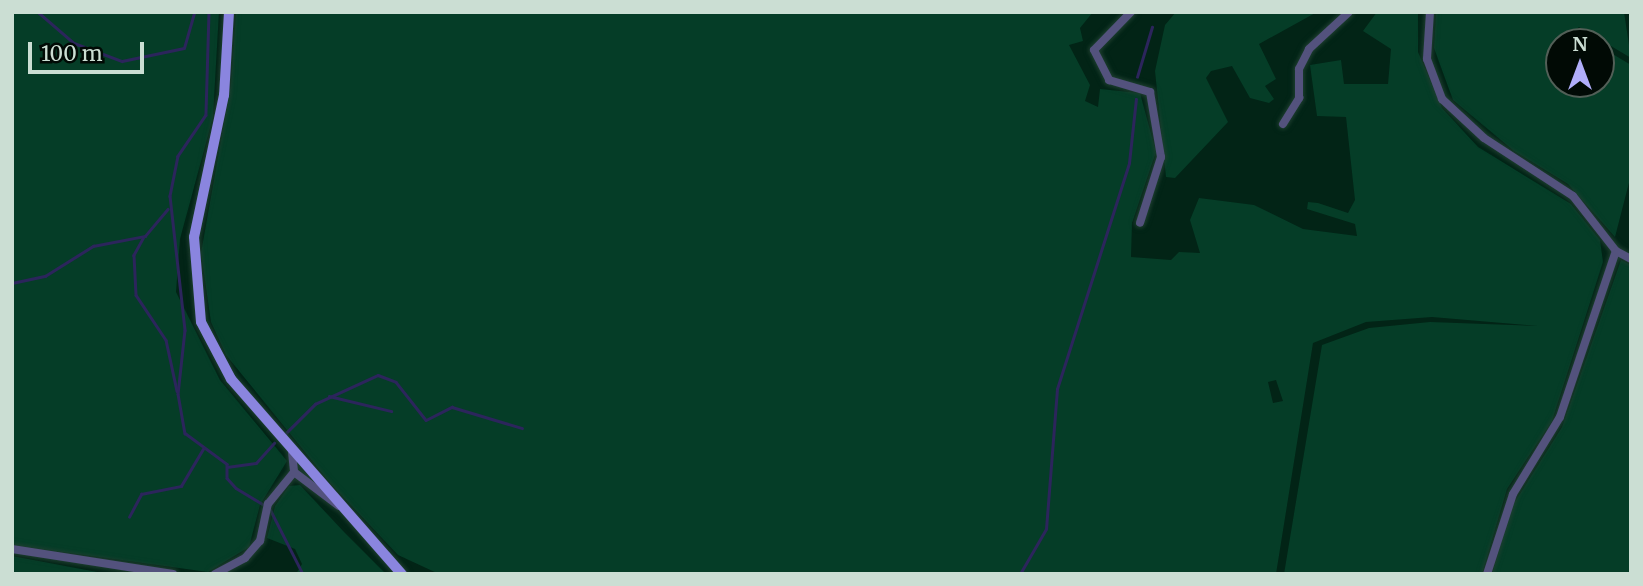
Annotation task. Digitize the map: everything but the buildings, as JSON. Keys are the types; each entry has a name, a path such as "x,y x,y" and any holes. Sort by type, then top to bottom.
{"main road":[{"path":"229,12 224,95 194,237 195,297 212,348 231,379 339,506 402,574"}],"street":[{"path":"1131,12 1094,46 1109,80 1150,92 1161,157 1140,223"},
{"path":"1283,124 1299,98 1299,69 1309,49 1349,12"},
{"path":"1430,12 1427,59 1442,99 1484,138 1573,196 1616,251 1631,259"},
{"path":"1488,574 1513,494 1560,417 1616,251"},
{"path":"292,452 295,472 339,506"},
{"path":"215,574 245,558 260,541 268,504 295,472"},
{"path":"12,549 173,574"}],"green space":[{"path":"12,12 219,12 213,117 180,239 176,292 220,380 287,461 260,505 249,547 208,572 12,545"},
{"path":"236,12 1093,12 1080,28 1083,41 1069,45 1090,85 1085,101 1098,107 1100,89 1140,93 1156,152 1132,223 1131,257 1171,260 1179,252 1200,253 1190,220 1199,198 1254,205 1303,229 1357,236 1355,224 1307,209 1308,202 1348,213 1355,200 1346,117 1317,116 1310,65 1341,60 1344,84 1388,84 1391,49 1363,31 1377,12 1418,12 1418,52 1442,108 1478,147 1571,204 1600,240 1603,262 1552,421 1507,489 1482,574 1284,574 1322,345 1369,328 1430,322 1538,326 1432,317 1366,322 1313,343 1276,574 439,574 398,555 331,484 226,355 211,322 201,253 231,84","holes":["1276,380 1283,401 1273,403 1268,382"]},
{"path":"1176,12 1317,12 1259,44 1276,79 1265,86 1274,99 1269,103 1250,98 1232,66 1211,71 1206,78 1228,122 1175,178 1166,177 1155,71 1165,25"},
{"path":"1436,12 1624,12 1631,58 1615,48 1615,28 1545,28 1545,98 1615,98 1615,55 1631,65 1631,175 1615,237 1568,184 1514,151 1453,100 1434,48"},
{"path":"1621,260 1631,265 1631,574 1492,574 1511,508 1562,427"},
{"path":"300,485 386,574 296,574 302,564 295,549 267,538 275,506 289,486"},
{"path":"12,556 108,574 12,574"}],"waterway":[{"path":"38,12 74,43 122,61 184,48 194,12"},
{"path":"209,12 206,115 178,156 170,196 185,330 178,394 185,433 227,464 227,478 236,488 263,504"},
{"path":"1137,77 1152,27"},
{"path":"1020,574 1046,529 1057,389 1129,163 1136,99"},
{"path":"12,283 45,276 93,246 145,236 168,209"},
{"path":"144,237 134,255 136,295 166,340 177,391"},
{"path":"286,433 315,404 378,375 396,382 426,420 452,407 522,428"},
{"path":"329,396 391,411"},
{"path":"227,467 256,463 274,443"},
{"path":"129,517 141,494 181,486 203,449"},
{"path":"270,509 303,574"}]}
